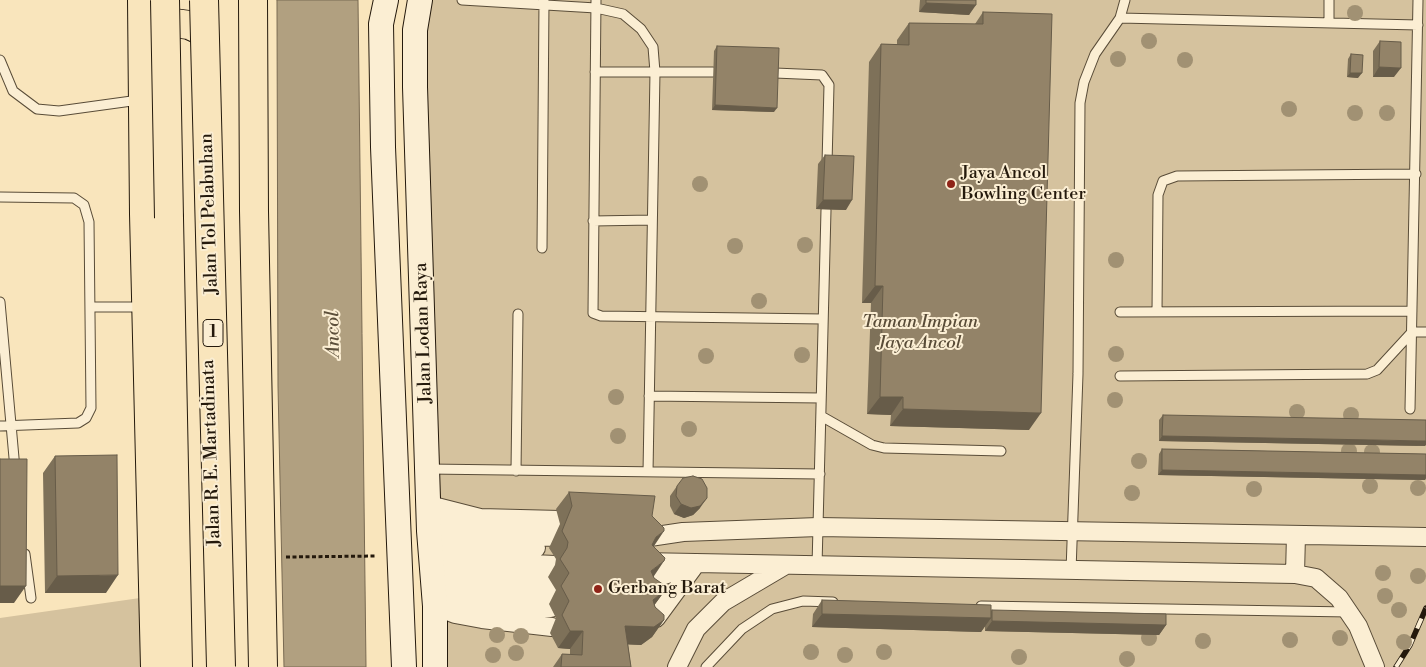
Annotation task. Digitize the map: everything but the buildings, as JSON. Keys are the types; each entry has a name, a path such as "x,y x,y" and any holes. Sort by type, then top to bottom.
{"highway":[{"path":"142,0 155,667"},
{"name":"Jalan R. E. Martadinata","path":"165,0 178,667"},
{"name":"Jalan R. E. Martadinata","path":"201,0 200,153 220,667"},
{"name":"Jalan Tol Pelabuhan","path":"204,0 220,667"},
{"path":"253,0 254,221 262,667"},
{"path":"143,34 165,23 189,25 200,30"}],"main road":[{"name":"Jalan Lodan Raya","path":"386,0 381,24 383,147 404,667"},
{"name":"Jalan Lodan Raya","path":"420,0 415,30 415,87 435,667"}],"street":[{"path":"432,554 480,518 560,520"},
{"path":"645,537 683,532 818,527 1426,537"},
{"path":"432,554 459,528 552,543"},
{"path":"1295,574 1296,535"},
{"path":"432,554 486,562 552,587 492,590 465,586 432,554"},
{"path":"432,554 455,614 552,627"},
{"path":"640,562 1295,574 1316,578 1339,598 1358,626 1375,667"},
{"path":"652,579 695,564"},
{"path":"641,620 656,618 695,564"},
{"path":"677,667 696,629 723,602 786,565"}],"lane":[{"path":"462,0 596,4 622,14 641,29 653,47 655,72 648,472"},
{"path":"1071,571 1080,103 1084,82 1095,54 1120,18 1125,0"},
{"path":"1329,0 1329,23"},
{"path":"1410,409 1418,0"},
{"path":"542,248 544,2"},
{"path":"596,4 593,313 600,316 650,315 823,319"},
{"path":"1120,18 1418,25"},
{"path":"0,60 13,91 37,109 59,111 144,99"},
{"path":"595,72 713,72"},
{"path":"774,73 822,76 829,85 827,164"},
{"path":"1157,312 1158,195 1163,182 1177,176 1416,174"},
{"path":"0,197 74,198 84,205 90,222 91,408 86,418 78,422 0,426"},
{"path":"817,566 826,210"},
{"path":"593,221 652,220"},
{"path":"0,302 2,354 17,483"},
{"path":"90,306 148,308"},
{"path":"1120,312 1412,311"},
{"path":"516,471 518,314"},
{"path":"1120,376 1368,374 1381,366 1412,332 1426,332"},
{"path":"649,396 822,398"},
{"path":"821,416 872,446 884,448 1001,451"},
{"path":"428,469 820,474"},
{"path":"24,540 31,598"},
{"path":"706,667 742,629 772,609 803,601 842,602"},
{"path":"969,606 1350,612"}],"path":[{"path":"279,558 370,556"}],"green space":[{"name":"Taman Impian Jaya Ancol","path":"420,0 1426,0 1426,667 435,667"},
{"path":"154,596 156,667 0,667 0,618"}],"water":[{"name":"Ancol","path":"277,0 358,0 366,667 284,667 278,386"}],"railway":[{"path":"1396,667 1410,645 1426,608"}],"place":[{"name":"Jaya Ancol Bowling Center","path":"951,184"},
{"name":"Gerbang Barat","path":"598,589"}]}
